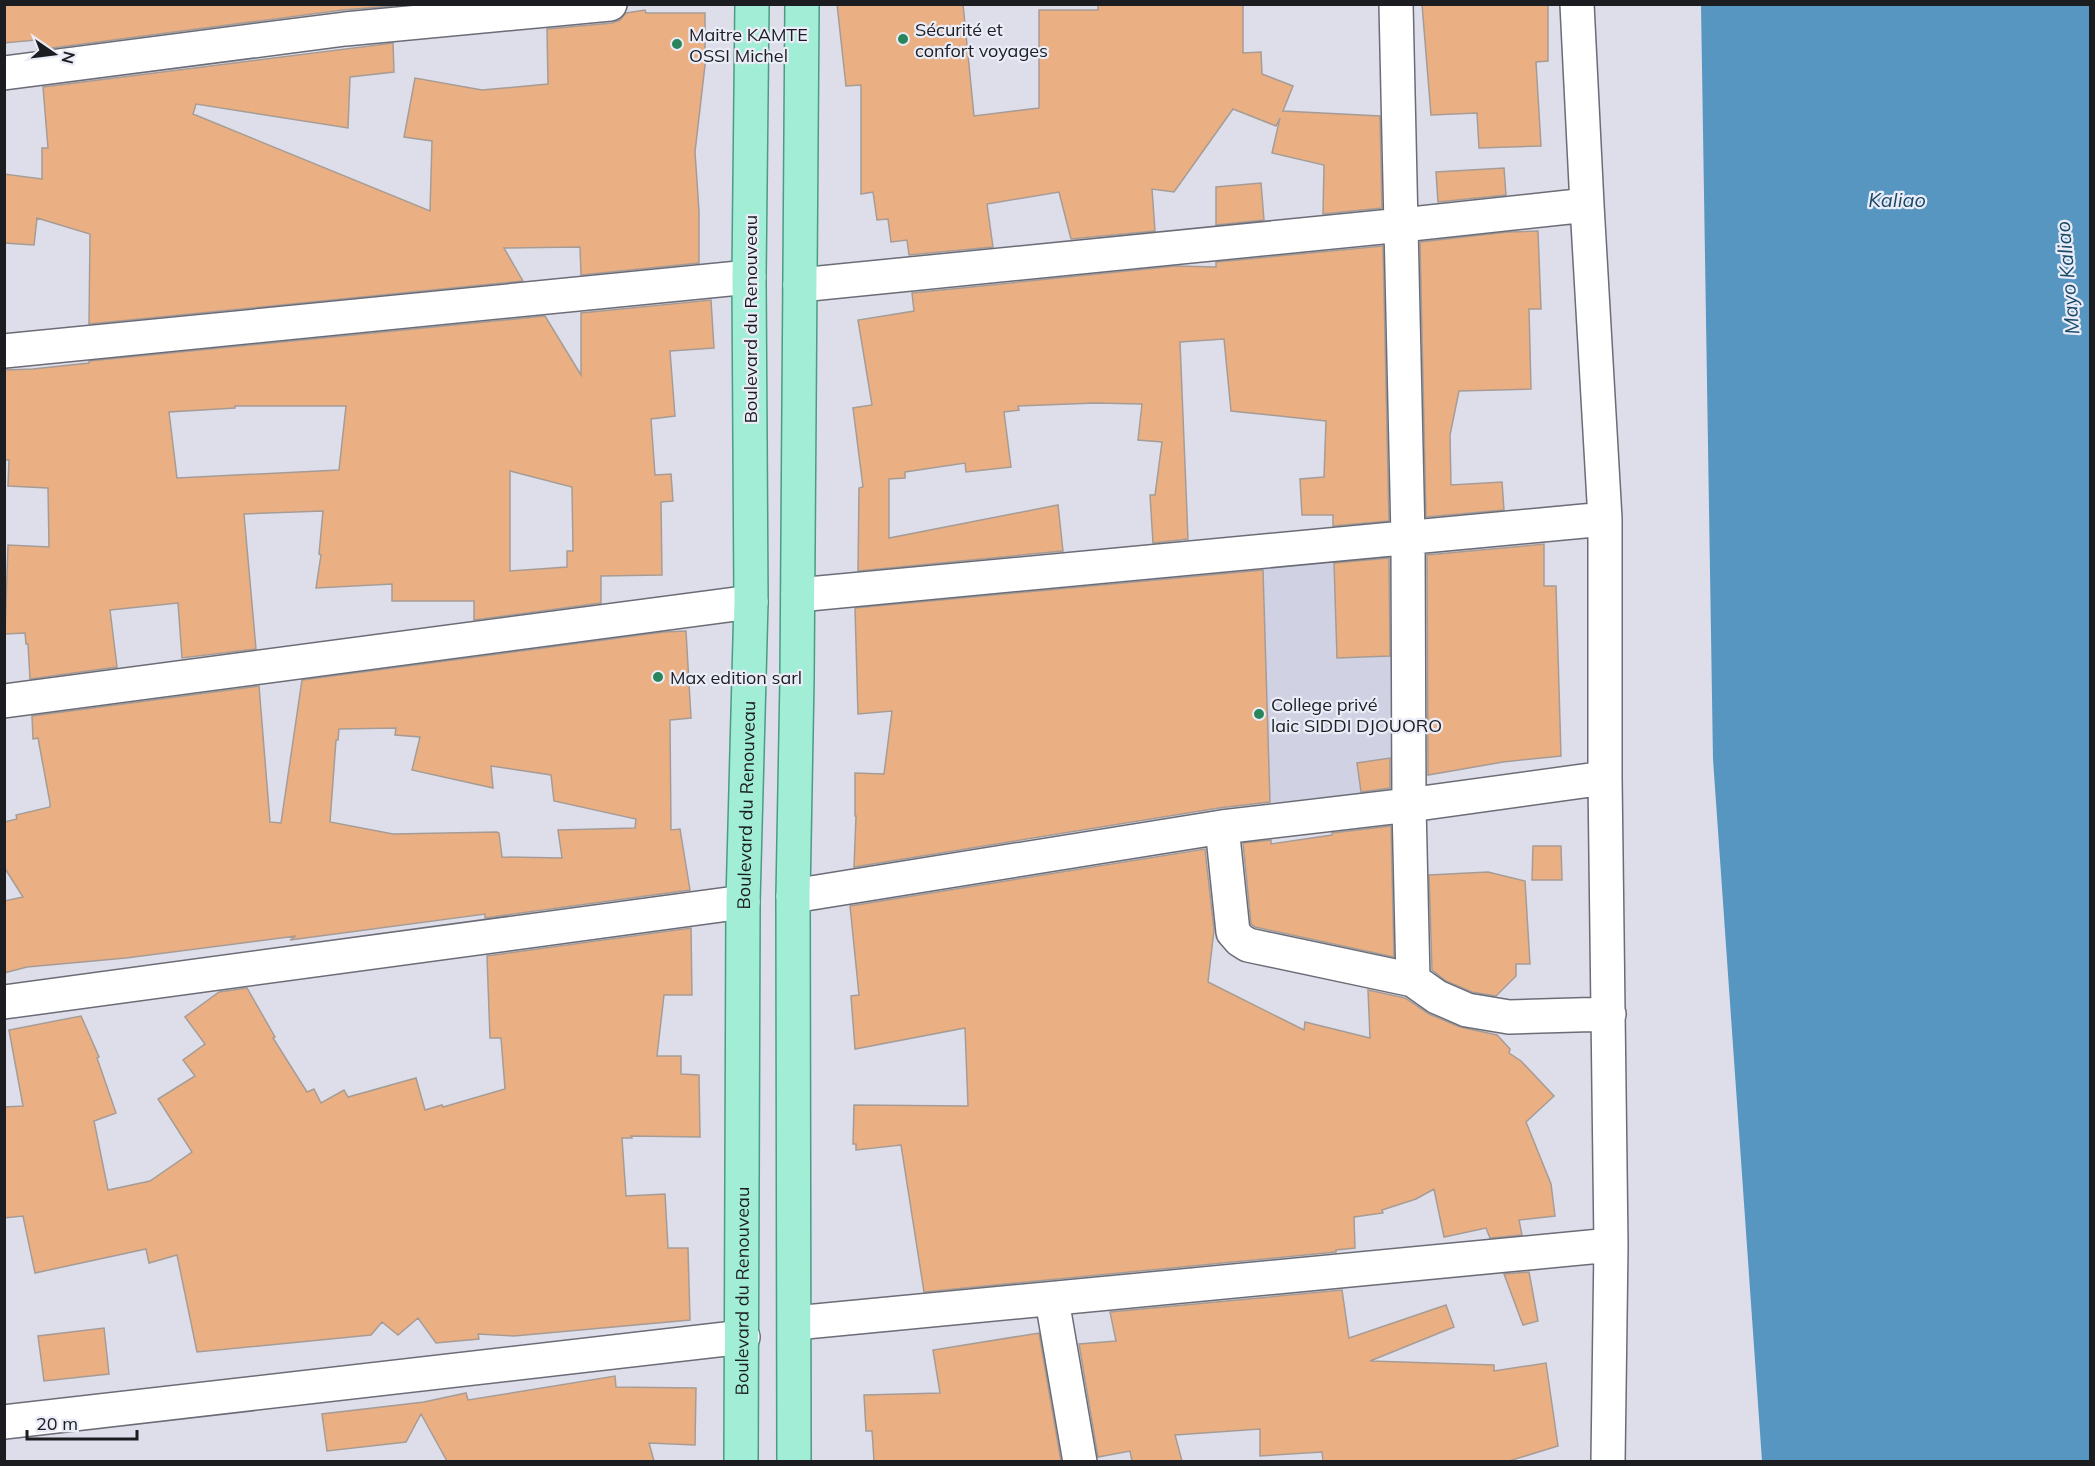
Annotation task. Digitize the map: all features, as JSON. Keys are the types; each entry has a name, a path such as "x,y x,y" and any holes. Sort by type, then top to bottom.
{"main road":[{"name":"Boulevard du Renouveau","path":"741,1461 743,902 751,602 749,278 752,4"},
{"path":"795,1461 793,896 798,595 802,4"}],"street":[{"path":"4,73 345,29 610,4"},
{"path":"1396,4 1408,537 1409,805 1413,980"},
{"path":"1577,4 1605,519 1605,778 1611,1245 1608,1461"},
{"path":"800,285 1587,205"},
{"path":"4,351 749,278"},
{"path":"798,595 1605,519"},
{"path":"4,700 751,602"},
{"path":"793,896 1222,827 1409,805 1605,778"},
{"path":"1222,827 1233,932 1240,940 1259,948 1413,980 1437,997 1467,1010 1509,1017 1609,1014"},
{"path":"4,1002 743,902"},
{"path":"795,1323 1611,1245"},
{"path":"1052,1300 1080,1461"},
{"path":"4,1422 743,1337"}],"shaded area":[{"name":"College privé laic SIDDI DJOUORO","path":"1404,544 1404,788 1160,815 1150,568"}],"water":[{"name":"Kaliao","path":"1701,5 2090,5 2090,1461 1762,1461 1713,759"}],"building":[{"path":"4,4 392,4 392,6 343,10 37,50 36,40 4,43"},
{"path":"837,4 963,4 974,116 1039,108 1039,10 1098,10 1098,4 1243,4 1243,53 1261,52 1262,74 1293,86 1283,111 1380,116 1382,208 1323,214 1324,165 1272,153 1280,118 1276,126 1233,109 1174,192 1152,189 1155,231 1071,239 1059,192 987,204 993,247 909,255 907,240 891,242 888,219 877,220 873,192 861,194 861,85 846,86"},
{"path":"1422,4 1548,4 1548,61 1536,62 1541,146 1479,148 1477,113 1431,115"},
{"path":"645,10 646,13 705,13 705,65 695,152 699,211 699,263 581,275 580,247 504,248 523,281 89,324 90,234 37,218 34,245 4,243 4,174 42,179 42,148 48,148 43,87 393,43 394,72 350,77 348,128 196,104 193,114 430,211 432,141 404,137 415,78 482,90 548,84 547,29 612,23 620,20 626,13"},
{"path":"1504,168 1506,195 1438,202 1436,172"},
{"path":"1261,183 1264,220 1216,225 1216,187"},
{"path":"1538,231 1541,309 1529,309 1531,389 1459,391 1450,435 1451,485 1502,482 1504,510 1426,517 1420,242"},
{"path":"1383,246 1389,521 1333,526 1333,515 1302,515 1300,479 1324,477 1326,421 1231,411 1224,339 1180,342 1188,539 1153,543 1150,495 1155,495 1162,442 1138,440 1142,404 1018,406 1019,410 1004,412 1011,467 966,472 965,463 905,472 905,478 889,479 889,538 1058,505 1063,551 858,571 859,488 863,487 853,408 872,405 858,320 914,311 912,293 1176,266 1216,267 1216,262"},
{"path":"711,300 714,348 670,351 675,416 651,419 655,475 671,474 673,501 661,502 662,575 601,576 601,603 474,620 474,601 392,601 392,584 316,588 321,555 319,554 323,511 244,514 256,649 182,658 178,603 110,610 117,667 30,679 25,633 5,634 8,545 49,547 48,488 8,486 9,460 4,460 4,370 33,369 89,363 89,361 545,316 581,375 581,313","holes":["235,406 346,406 339,470 177,478 169,412 235,408","510,471 572,487 573,551 567,551 567,567 510,571"]},
{"path":"1544,544 1544,586 1556,586 1561,756 1503,762 1428,775 1427,555"},
{"path":"1389,558 1390,656 1337,658 1334,563"},
{"path":"1263,570 1270,802 1219,808 854,867 855,773 884,774 892,711 858,714 855,608"},
{"path":"686,631 691,718 670,720 671,830 680,829 690,890 485,918 485,914 290,940 296,936 126,958 27,967 4,973 4,901 23,897 4,867 4,822 17,819 16,815 50,807 38,738 33,739 32,716 259,686 270,822 281,823 302,680","holes":["396,728 395,735 420,737 412,770 493,788 491,766 551,775 554,801 636,819 635,828 558,830 562,858 502,857 497,832 393,834 330,822 336,740 338,740 339,729"]},
{"path":"1390,758 1390,788 1361,792 1357,763"},
{"path":"1391,826 1394,957 1255,927 1251,924 1243,843 1271,840 1271,844 1332,835 1332,833"},
{"path":"1533,846 1561,846 1562,880 1532,880"},
{"path":"1205,849 1214,930 1208,982 1304,1030 1305,1022 1370,1038 1368,990 1405,998 1429,1014 1460,1027 1497,1035 1510,1049 1509,1053 1521,1061 1554,1096 1526,1122 1551,1184 1555,1216 1519,1220 1522,1235 1490,1238 1486,1228 1444,1237 1434,1189 1416,1199 1382,1210 1383,1213 1354,1217 1355,1248 1336,1250 1336,1252 924,1292 901,1145 856,1150 856,1144 853,1144 854,1105 968,1106 965,1028 855,1049 851,996 859,995 850,906"},
{"path":"1488,872 1525,881 1530,964 1516,964 1516,976 1496,996 1472,992 1446,981 1432,970 1429,875"},
{"path":"691,928 692,995 664,995 657,1056 681,1056 681,1074 699,1075 700,1137 631,1136 632,1138 622,1138 626,1196 665,1194 668,1248 688,1248 690,1320 514,1336 478,1334 479,1339 436,1343 418,1318 398,1335 382,1322 371,1335 197,1352 177,1255 149,1263 146,1249 35,1273 23,1216 4,1218 4,1107 23,1106 9,1030 81,1016 99,1057 97,1058 116,1113 94,1121 108,1190 150,1181 192,1152 158,1099 195,1076 183,1060 205,1044 185,1017 219,992 247,988 275,1037 273,1038 307,1092 314,1089 321,1103 344,1090 348,1097 416,1078 425,1110 505,1089 501,1038 490,1038 487,956"},
{"path":"1529,1272 1538,1321 1523,1325 1504,1274"},
{"path":"1342,1290 1349,1338 1446,1305 1454,1327 1370,1361 1494,1365 1494,1371 1546,1363 1558,1446 1509,1461 1323,1461 1322,1452 1260,1456 1260,1429 1175,1435 1182,1461 1132,1461 1130,1451 1098,1457 1079,1344 1116,1341 1110,1312"},
{"path":"104,1328 109,1374 44,1381 38,1336"},
{"path":"1039,1333 1061,1461 874,1461 872,1431 866,1431 864,1395 940,1393 933,1350"},
{"path":"615,1376 616,1387 696,1388 695,1445 649,1443 654,1461 447,1461 421,1414 406,1442 327,1451 322,1414 424,1402 466,1393 468,1400"}],"place":[{"name":"Sécurité et confort voyages","path":"903,39"},
{"name":"Maitre KAMTE OSSI Michel","path":"677,44"},
{"name":"Max edition sarl","path":"658,677"},
{"name":"College privé laic SIDDI DJOUORO","path":"1259,714"}],"water label":[{"name":"Mayo Kaliao","path":"2067,278"}]}
